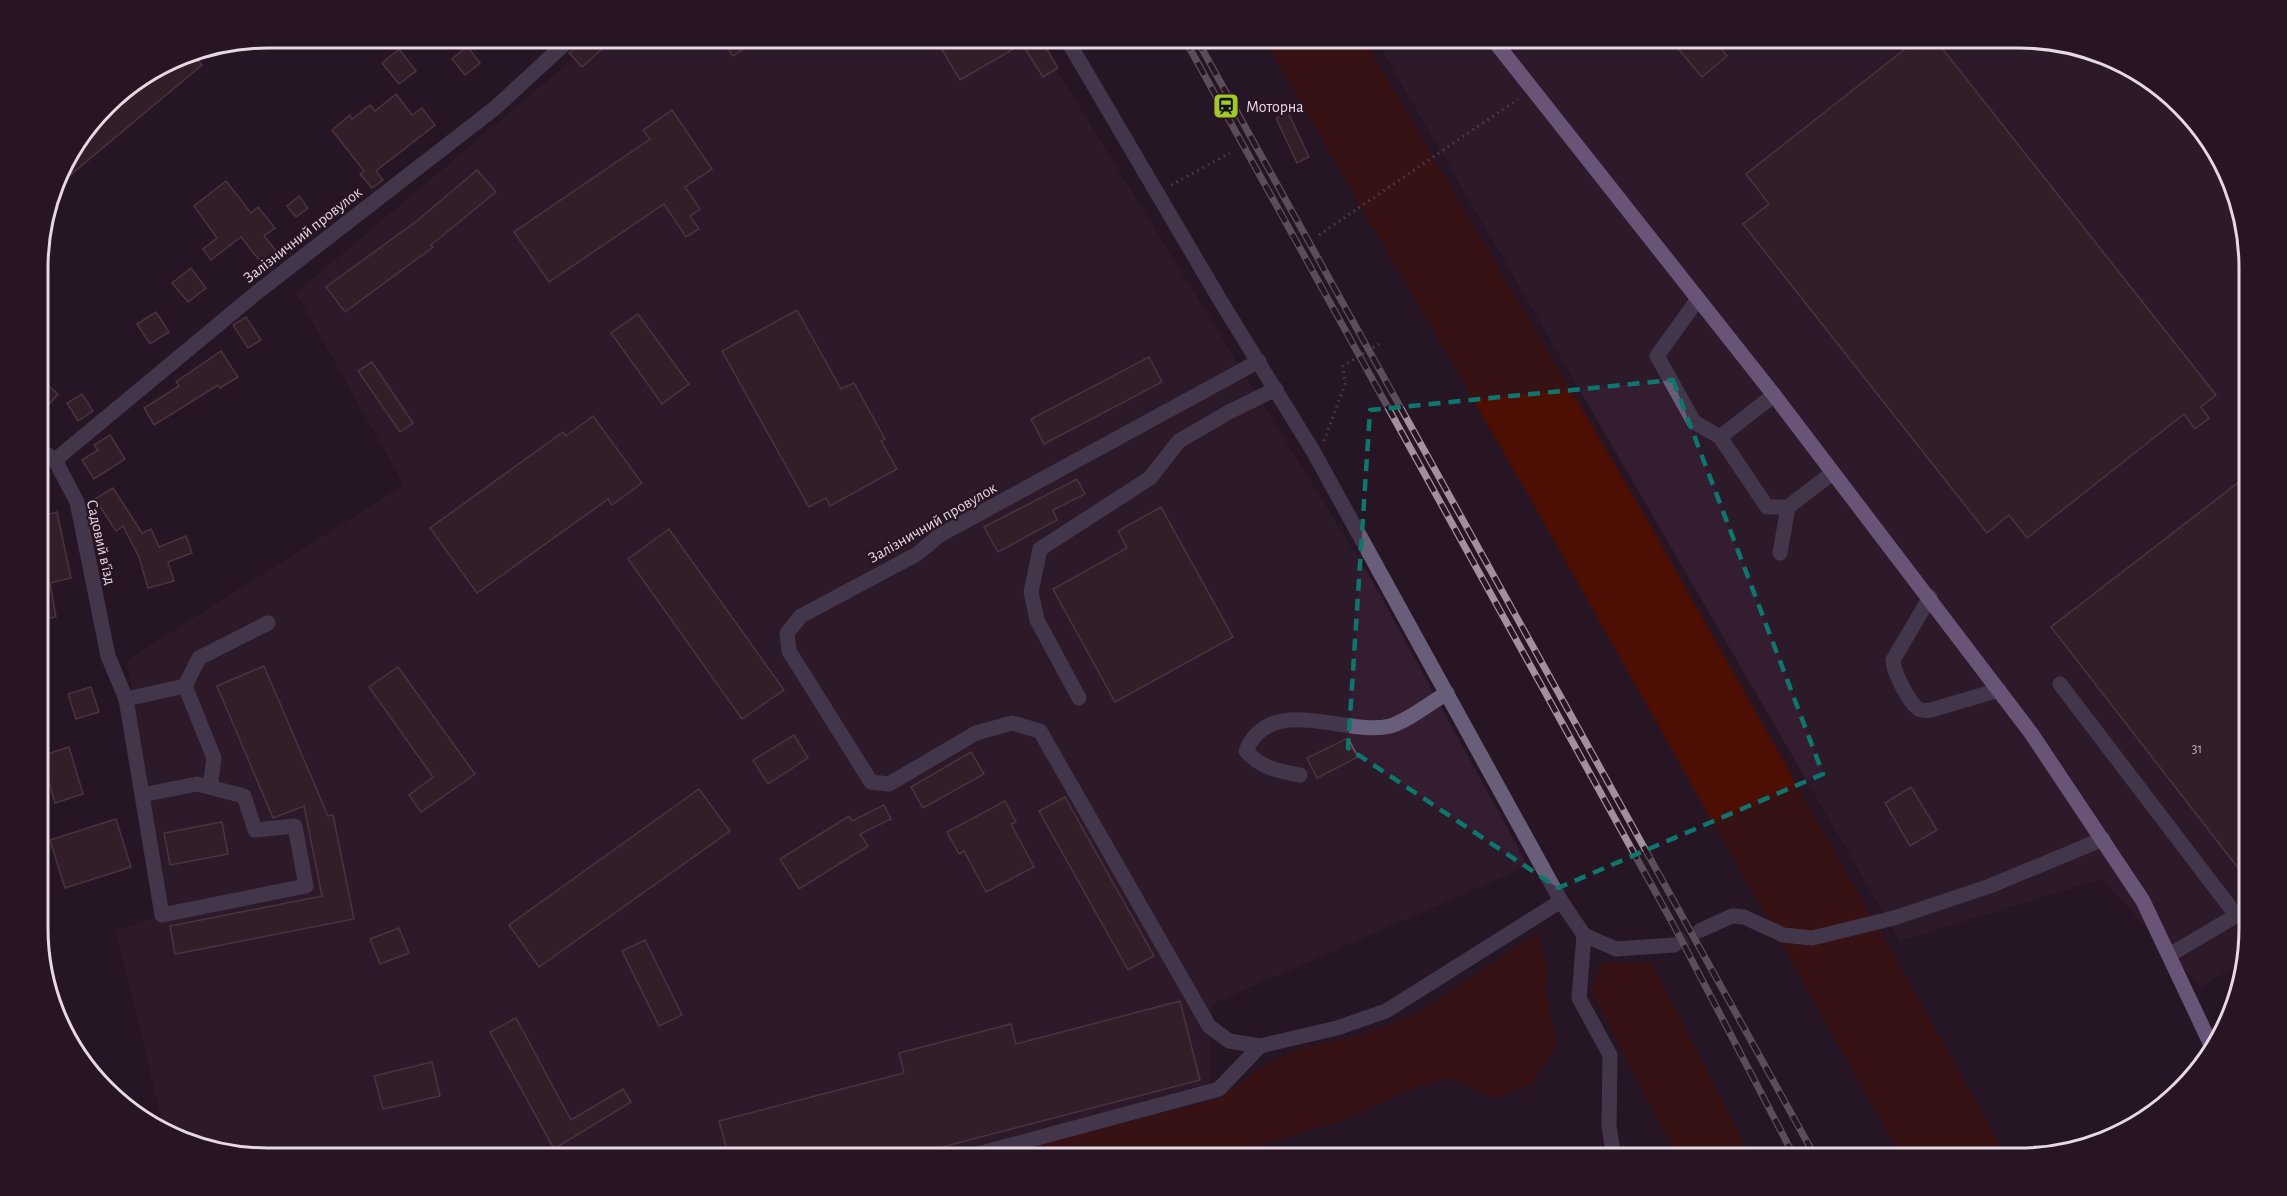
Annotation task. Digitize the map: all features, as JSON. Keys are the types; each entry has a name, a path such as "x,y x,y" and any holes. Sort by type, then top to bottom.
{"main road":[{"path":"1500,48 1774,395 1831,474 1930,597 1999,690 2103,839 2143,901 2209,1040"}],"street":[{"name":"Залізничний провулок","path":"55,460 261,289 495,108 561,48"},
{"path":"1072,48 1313,451 1561,901 1584,935 1616,949 1674,945"},
{"path":"1698,299 1657,356 1694,422 1720,437 1767,507 1788,507 1831,474"},
{"name":"Залізничний провулок","path":"1258,361 940,535 917,554 801,616 787,633 789,651 871,782 879,785 889,784 976,733 1012,723 1040,732 1209,1026 1229,1041 1260,1047"},
{"path":"1079,698 1037,620 1031,592 1040,549 1150,478 1179,441 1229,412 1276,389"},
{"path":"1720,437 1774,395"},
{"name":"Садовий в’їзд","path":"48,455 55,460 77,502 108,656 126,699 162,915 306,886 295,826 255,830 244,796 210,788"},
{"path":"1780,553 1788,507"},
{"path":"1930,597 1893,660 1893,670 1914,705 1921,710 1931,710 1999,690"},
{"path":"142,795 197,784 210,788 214,758 185,686 199,658 268,623"},
{"path":"2060,684 2236,915"},
{"path":"126,699 185,686"},
{"path":"1300,775 1257,764 1246,751 1252,737 1274,723 1310,719 1359,727 1391,726 1447,693"},
{"path":"1701,930 1732,916 1744,917 1783,935 1812,938 1894,918 1979,890 2103,839"},
{"path":"1000,1148 1219,1089 1260,1047 1337,1028 1386,1011 1561,901"},
{"path":"2170,954 2239,913"},
{"path":"1584,935 1580,998 1610,1055 1609,1126 1612,1148"}],"path":[{"path":"1319,235 1533,89"},
{"path":"1156,192 1230,153"},
{"path":"1313,451 1327,438 1345,384 1343,366 1379,344"}],"highlighted area":[{"path":"1673,380 1823,774 1558,888 1348,748 1370,410"}],"shaded area":[{"path":"586,48 1043,48 1374,584 1528,866 1212,1004 1210,1082 998,1148 254,1148 211,1141 162,1121 116,931 162,915 127,660 404,485 296,293"},
{"path":"1269,48 1369,48 1638,504 2002,1148 1896,1148 1530,498"},
{"path":"1381,48 2033,48 2076,55 2129,77 2175,112 2210,158 2232,211 2239,254 2239,942 2236,966 2201,987 2102,879 1900,941"},
{"path":"1537,933 1548,971 1545,989 1557,1045 1530,1085 1495,1099 1450,1078 1405,1091 1350,1118 1252,1148 1024,1148 1218,1099 1260,1068 1301,1048 1360,1036 1416,1014"},
{"path":"1651,962 1747,1148 1673,1148 1591,991 1602,963"}],"building":[{"path":"465,48 469,48 480,63 465,75 452,59"},
{"path":"575,48 603,48 582,67 569,53"},
{"path":"727,48 745,48 733,56"},
{"path":"941,48 1015,48 960,80"},
{"path":"1025,48 1046,48 1058,68 1043,77"},
{"path":"1677,48 1720,48 1727,56 1702,77"},
{"path":"1906,48 1942,48 2216,395 2201,407 2209,418 2195,429 2184,414 2027,538 2009,515 1987,533 1743,224 1769,204 1746,174"},
{"path":"399,49 416,71 399,84 382,63"},
{"path":"197,60 202,65 68,177 77,158 93,134 112,112 134,93 158,77 184,65"},
{"path":"396,94 412,115 422,108 435,125 376,171 383,180 372,188 360,174 364,171 332,130 350,115 352,119 370,105 375,111"},
{"path":"672,110 712,169 685,187 700,209 690,216 699,229 686,237 664,204 549,282 514,232 650,139 643,130"},
{"path":"1288,112 1309,157 1297,163 1276,118"},
{"path":"477,170 496,192 431,245 433,247 345,312 326,287 418,220"},
{"path":"226,181 251,213 258,207 275,228 264,236 281,257 266,269 241,237 211,260 203,249 217,238 194,206"},
{"path":"299,196 308,208 296,217 287,206"},
{"path":"191,268 206,288 188,302 172,283"},
{"path":"797,310 841,389 854,383 885,439 881,441 897,469 830,506 826,498 809,507 722,351"},
{"path":"156,312 169,332 150,344 137,324"},
{"path":"638,314 689,384 662,404 611,333"},
{"path":"246,317 261,340 248,348 233,325"},
{"path":"221,351 238,377 220,388 218,385 154,425 144,408 179,386 176,382"},
{"path":"1149,357 1162,382 1044,444 1031,419"},
{"path":"372,362 413,423 400,432 358,371"},
{"path":"48,386 58,394 48,406"},
{"path":"82,394 93,411 78,421 67,403"},
{"path":"593,416 642,483 612,505 608,499 477,593 430,528 563,432 566,436"},
{"path":"110,435 125,459 94,479 82,460 98,450 94,445"},
{"path":"1077,479 1085,494 1053,510 1057,520 998,552 984,527"},
{"path":"2239,482 2239,869 2051,627"},
{"path":"113,488 142,533 151,529 159,547 186,536 192,553 168,562 174,581 148,588 139,557 123,526 116,531 95,499"},
{"path":"1161,507 1233,637 1115,702 1053,589 1127,548 1118,531"},
{"path":"57,512 71,578 50,583 56,617 48,618 48,514"},
{"path":"669,529 784,690 742,719 628,559"},
{"path":"264,666 328,816 333,815 354,919 175,954 170,926 322,896 304,806 273,818 217,686"},
{"path":"398,667 475,774 421,812 409,795 433,777 369,687"},
{"path":"91,687 99,712 76,719 68,694"},
{"path":"794,735 808,758 768,784 753,760"},
{"path":"1348,738 1358,757 1317,778 1307,758"},
{"path":"69,747 83,794 55,803 48,780 48,754"},
{"path":"971,752 984,774 923,808 911,787"},
{"path":"1911,787 1937,830 1910,846 1885,803"},
{"path":"699,789 730,831 539,967 509,925"},
{"path":"1065,797 1154,956 1128,970 1039,811"},
{"path":"1005,801 1016,822 1011,824 1034,867 986,892 964,851 959,854 947,832"},
{"path":"884,805 891,819 860,834 868,846 799,889 780,859 849,816 852,821"},
{"path":"116,819 131,867 65,888 50,840"},
{"path":"222,822 228,854 170,865 164,833"},
{"path":"399,928 409,953 380,964 370,939"},
{"path":"645,940 682,1015 659,1026 622,951"},
{"path":"1180,1001 1200,1080 938,1148 726,1148 719,1121 904,1073 899,1053 1011,1024 1016,1044"},
{"path":"516,1018 571,1120 623,1089 631,1102 553,1148 490,1032"},
{"path":"432,1062 440,1096 383,1109 374,1076"}],"tunnel":[{"path":"1674,945 1701,930"}],"railway":[{"path":"1190,48 1673,924 1790,1148"},
{"path":"1202,48 1810,1148"}],"place":[{"name":"Моторна","path":"1226,106"}]}
